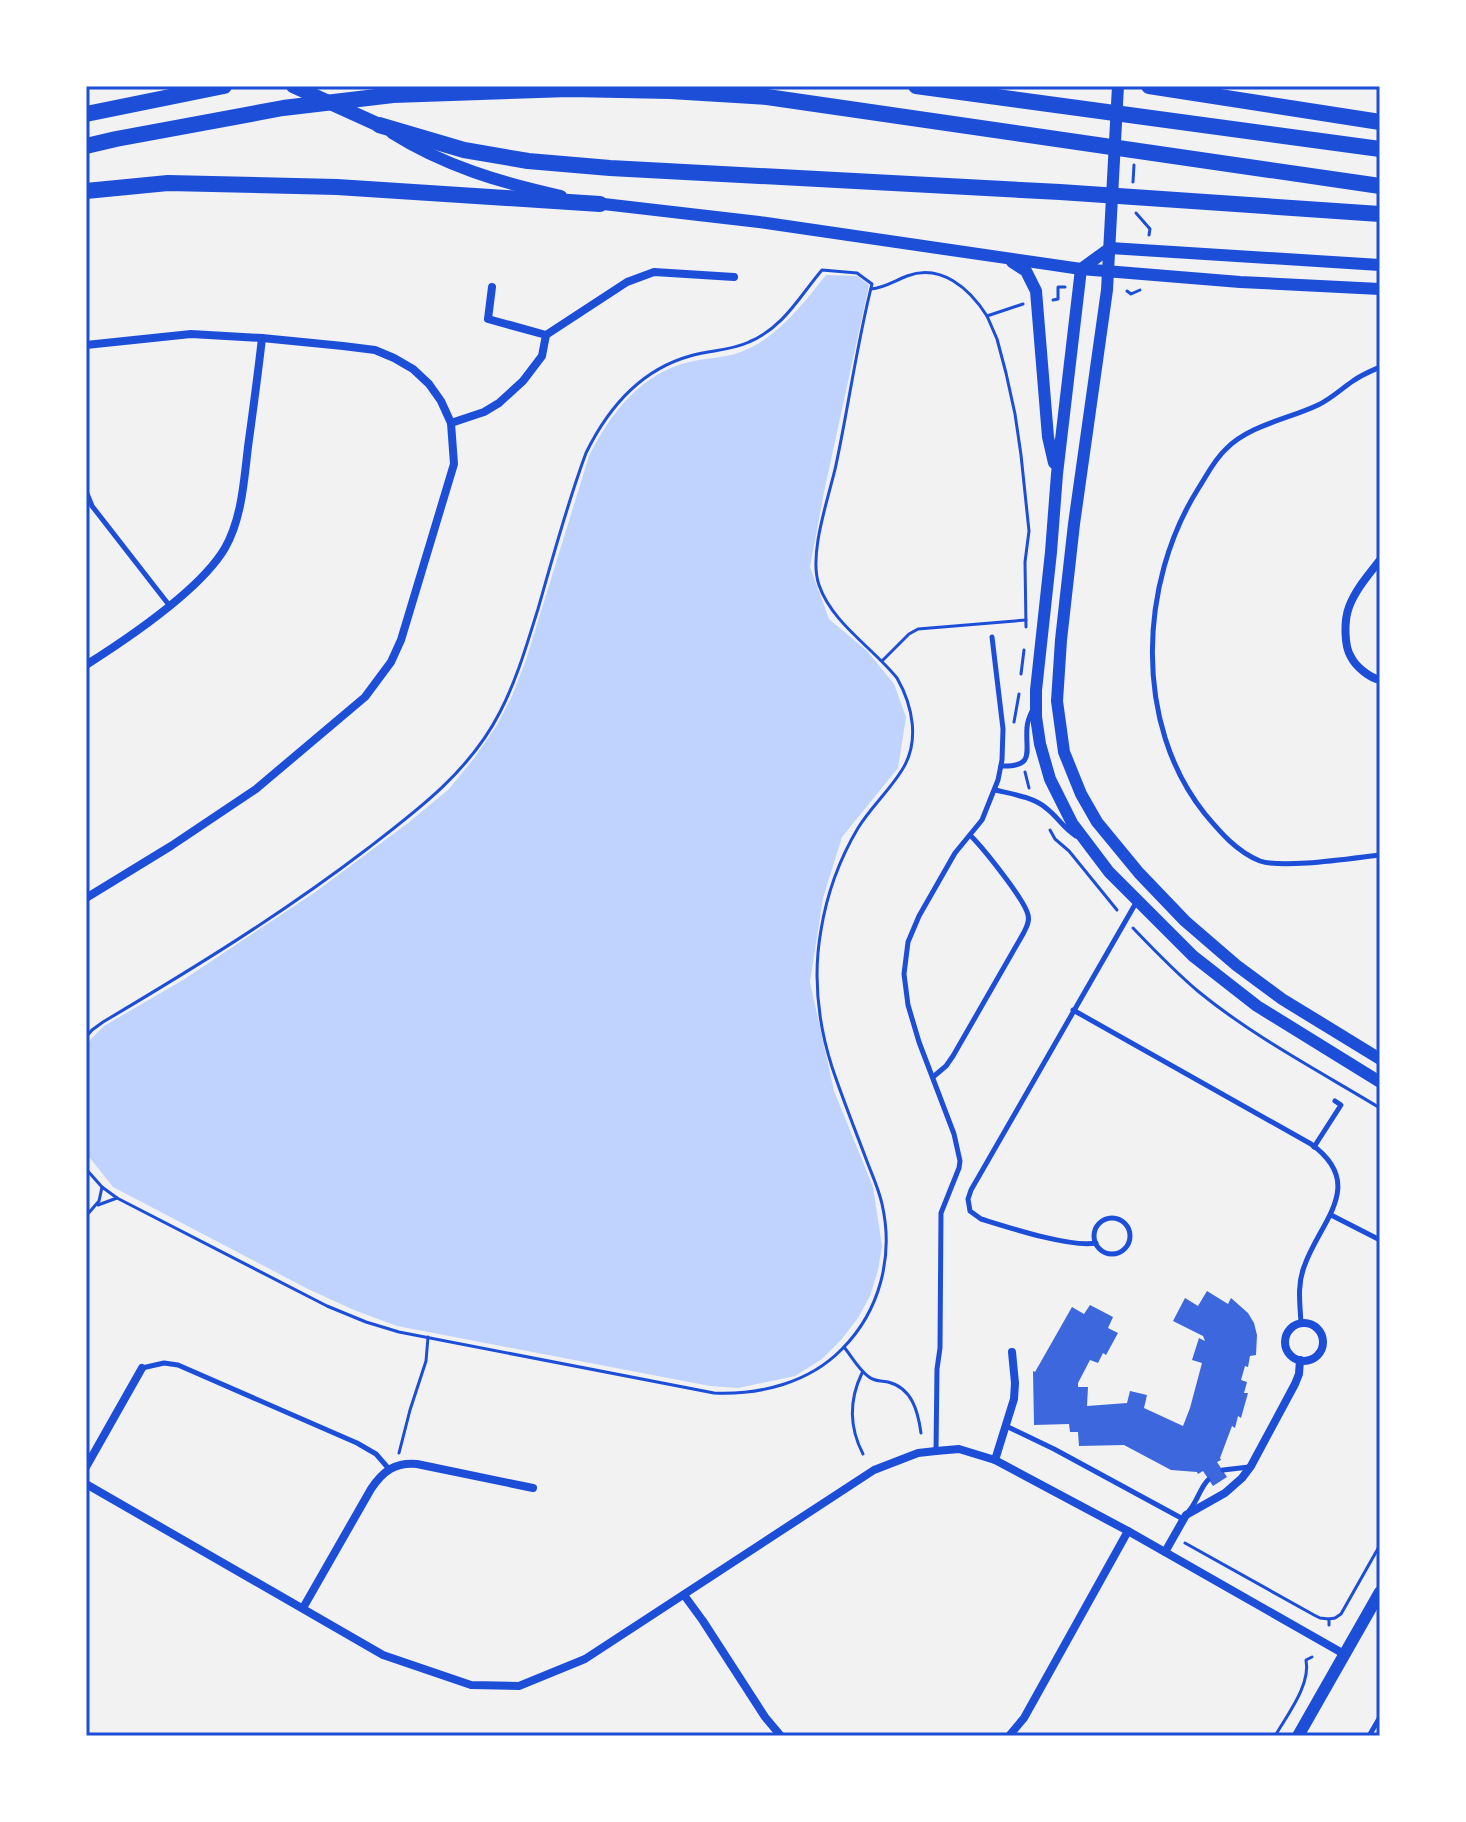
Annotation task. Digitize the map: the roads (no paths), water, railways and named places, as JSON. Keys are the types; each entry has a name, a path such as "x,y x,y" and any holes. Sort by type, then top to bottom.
{"highway":[{"path":"86,114 224,86"},
{"path":"916,86 1380,149"},
{"path":"1151,86 1380,122"},
{"path":"86,146 283,108 393,95 569,89 670,91 767,97 1380,186"},
{"path":"379,125 464,150 528,161 1380,214"},
{"path":"86,191 168,183 337,187 600,204"}],"main road":[{"path":"293,86 379,125"}],"street":[{"path":"1118,86 1109,271 1061,640 1057,701 1064,752 1081,794 1097,822 1139,873 1185,921 1282,999 1380,1059"},
{"path":"379,125 417,148 489,178 600,204 759,222 1081,269 1380,289"},
{"path":"1380,265 1110,248 1081,269 1036,690 1040,744 1050,779 1059,801 1109,872 1193,956 1257,1006 1380,1082"},
{"path":"996,257 1021,267 1035,286 1048,437 1057,474"},
{"path":"451,423 484,412 499,403 523,381 542,356 546,335 627,282 654,272 734,277"},
{"path":"492,287 488,319 546,335"},
{"path":"86,345 191,334 375,350 413,369 441,401 451,423 454,464 401,640 377,682 351,710 256,789 86,898"},
{"path":"86,665 170,605 213,565 226,547 242,492 262,338"},
{"path":"1380,560 1349,608 1345,631 1351,657 1372,678 1380,680"},
{"path":"1301,1323 1314,1326 1322,1342 1317,1355 1309,1360 1300,1360 1288,1353 1285,1344 1289,1330 1301,1323"},
{"path":"995,1460 1012,1407 1015,1383 1012,1352"},
{"path":"1165,1552 1184,1517 1225,1493 1251,1466 1295,1384 1300,1360"},
{"path":"86,1467 142,1368"},
{"path":"86,1484 383,1655 471,1685 519,1686 585,1659 874,1470 918,1453 959,1449 995,1460 1128,1531 1344,1654"},
{"path":"303,1608 371,1489 389,1469 417,1464 533,1488"},
{"path":"1009,1736 1024,1718 1128,1531"},
{"path":"1305,1728 1380,1592"},
{"path":"684,1595 765,1717 781,1736"}],"lane":[{"path":"1380,367 1352,381 1318,405 1242,437 1221,454 1185,510 1172,538 1162,568 1152,637 1158,706 1168,747 1190,793 1224,836 1250,857 1267,863 1380,855"},
{"path":"86,491 92,506 170,605"},
{"path":"936,1451 940,1220 960,1161 954,1134 919,1042 904,981 913,929 923,908 955,853 982,820 995,790 1001,766 1003,729 992,637"},
{"path":"1001,766 1022,763 1028,752 1028,721 1036,703"},
{"path":"995,790 1034,801 1049,810 1066,830 1084,840"},
{"path":"933,1077 953,1056 1029,920 1026,910 998,868 970,835"},
{"path":"1096,1243 1084,1245 1063,1241 986,1221 973,1214 968,1203 971,1190 1137,901"},
{"path":"1073,1010 1314,1147 1328,1161 1336,1177 1337,1199 1301,1274 1301,1323"},
{"path":"1314,1147 1341,1105 1335,1101"},
{"path":"1331,1215 1380,1240"},
{"path":"1105,1219 1119,1219 1129,1229 1129,1242 1120,1252 1104,1252 1096,1243 1095,1229 1105,1219"},
{"path":"142,1368 164,1363 178,1365 357,1443 376,1454 389,1469"},
{"path":"1006,1426 1184,1517 1208,1480"},
{"path":"1223,1470 1251,1466"},
{"path":"1369,1736 1380,1717"}],"water":[{"path":"826,275 857,276 869,285 810,567 829,619 867,651 894,684 906,717 898,768 842,837 823,898 810,982 834,1091 873,1187 882,1246 870,1296 841,1340 822,1359 795,1376 738,1388 710,1386 397,1326 308,1289 113,1187 86,1153 86,1048 91,1039 104,1026 183,980 314,893 449,789 497,725 512,696 589,456 617,411 642,386 672,368 738,353 764,340 787,320"}]}
